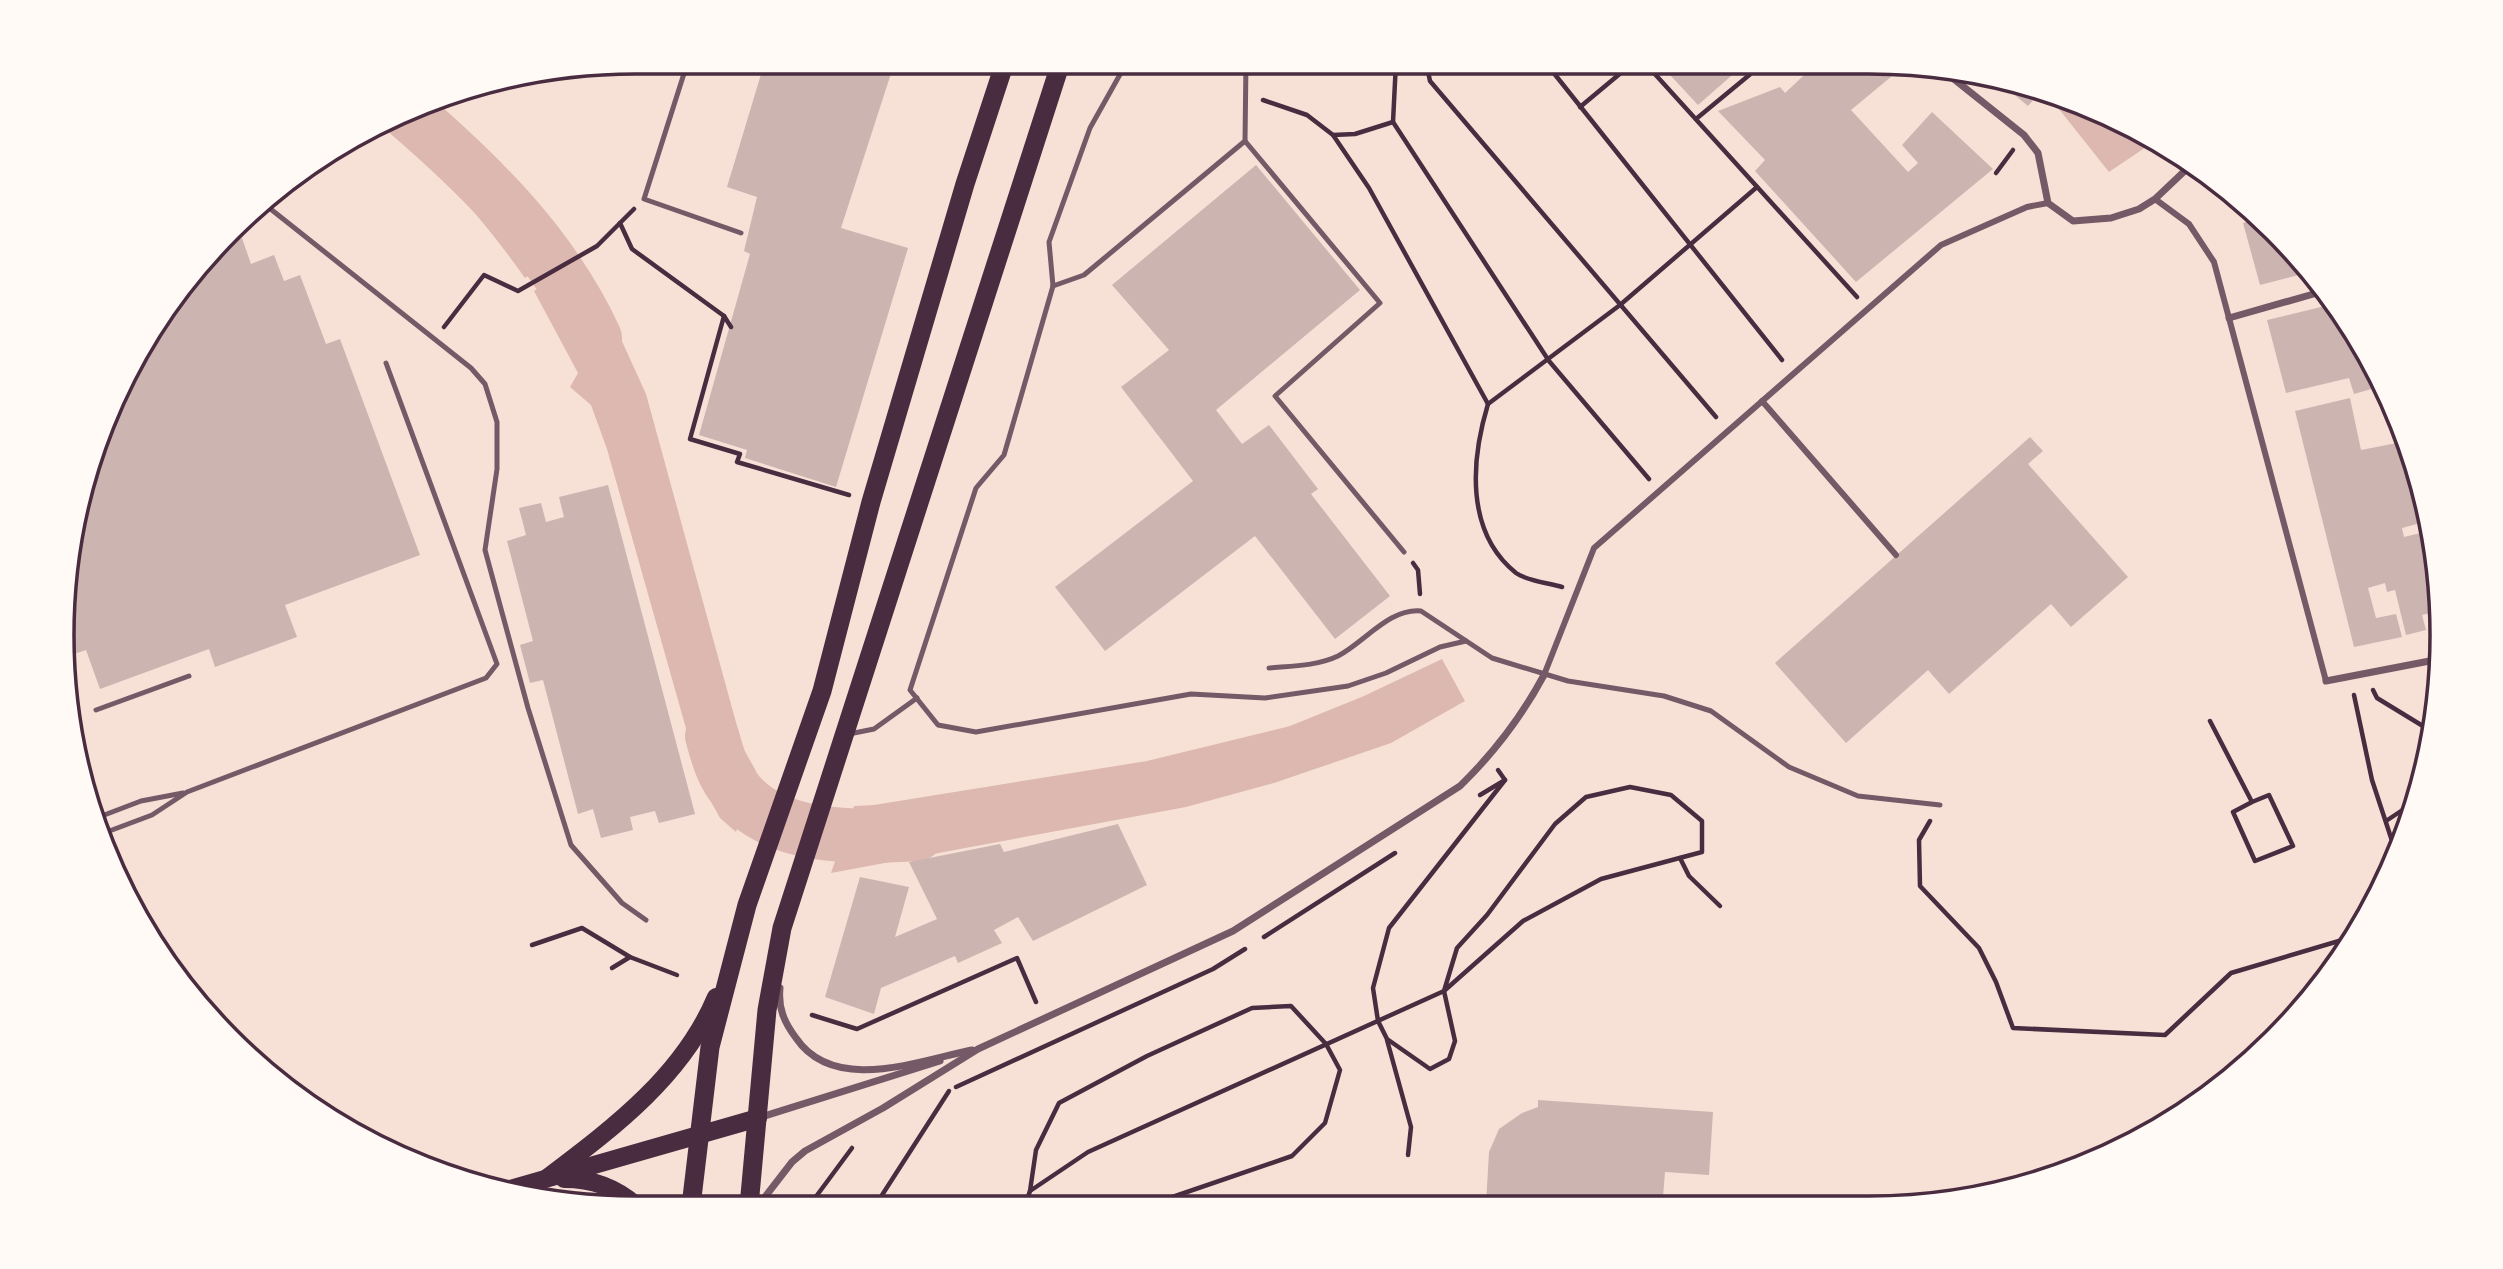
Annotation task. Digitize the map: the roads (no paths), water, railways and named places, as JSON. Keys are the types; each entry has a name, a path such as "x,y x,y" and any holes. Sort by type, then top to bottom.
{"highway":[{"path":"692,1196 710,1047 737,949 756,884 822,691 871,502 965,184 1002,74"},
{"path":"750,1196 767,1010 782,928 1058,74"}],"main road":[{"path":"547,1178 607,1133 686,1053 706,1021 737,949"},
{"path":"524,1185 700,1132 758,1118"},
{"path":"547,1178 584,1179 605,1185 621,1195"}],"street":[{"path":"1954,80 2031,144 2044,169 2048,203"},
{"path":"766,1196 792,1162 805,1151 883,1108 978,1049 1233,931 1460,786 1522,716 1544,675 1594,548 1941,244 2027,207 2048,203 2073,221 2111,218 2139,209 2155,199 2184,171"},
{"path":"2155,199 2189,224 2214,262 2326,681 2429,661"},
{"path":"2229,318 2314,294"},
{"path":"1762,401 1896,555"},
{"path":"782,928 780,1008 803,1048 818,1060 837,1068 878,1069 978,1049"},
{"path":"758,1118 978,1049"}],"lane":[{"path":"684,74 644,199 741,233"},
{"path":"1120,74 1090,128 1049,242 1052,286 1004,455 976,488 910,690 938,725 976,732 1191,694 1265,698 1348,687 1386,673 1440,647 1466,641"},
{"path":"1246,74 1245,141 1380,303 1275,396 1404,552"},
{"path":"1052,286 1084,275 1245,141"},
{"path":"270,209 471,368 485,384 497,422 497,469 485,550 528,708 571,845 622,902 646,920"},
{"path":"103,815 141,801 187,792 486,678 497,664 386,363"},
{"path":"1269,668 1318,663 1338,655 1395,616 1408,610 1421,611 1492,658 1544,675 1690,702 1711,711 1789,767 1858,796 1940,805"},
{"path":"96,710 189,676"},
{"path":"845,734 874,729 896,716 917,698"},
{"path":"109,831 152,815 187,792"}],"waterway":[{"path":"414,119 463,163 514,216 559,274 595,338"},
{"path":"712,736 722,767 732,785 748,803 768,817 791,826 842,835 917,834"}]}
